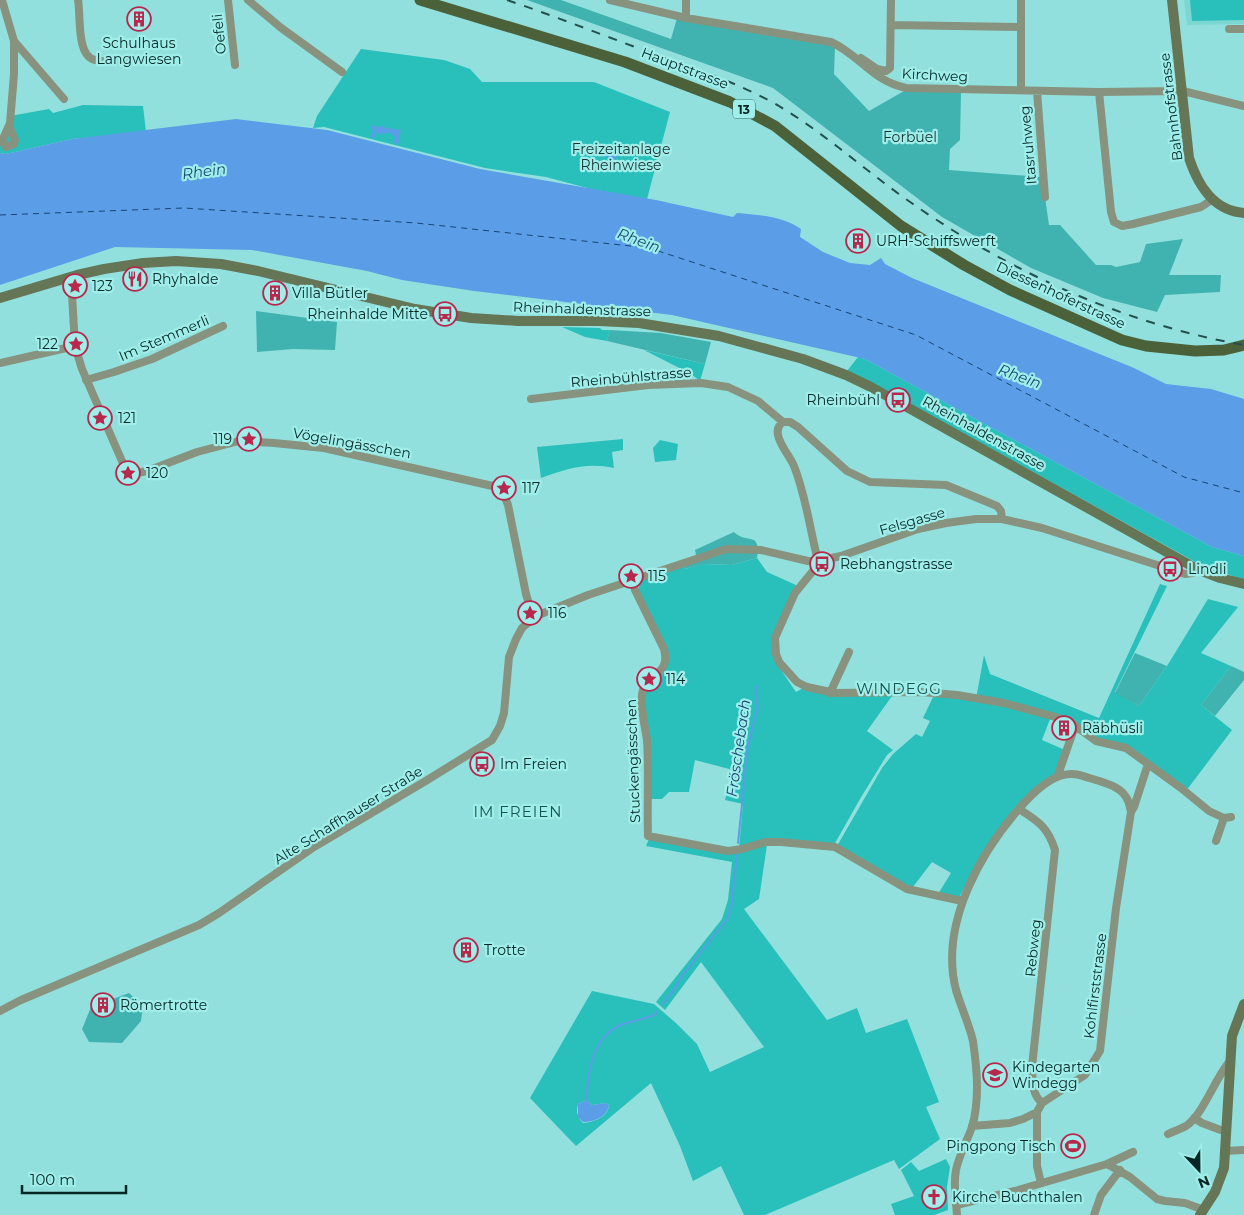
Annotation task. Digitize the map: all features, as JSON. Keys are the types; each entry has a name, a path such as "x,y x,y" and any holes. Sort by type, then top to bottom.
{"main road":[{"name":"Hauptstrasse","path":"420,0 625,62 730,102 775,126 901,226 932,245"},
{"name":"Bahnhofstrasse","path":"1172,0 1189,158 1196,178 1212,199 1237,213 1244,213"},
{"name":"Diessenhoferstrasse","path":"932,245 1010,290 1122,340 1146,346 1194,351 1242,348"},
{"name":"Rheinhaldenstrasse","path":"0,298 74,276 144,263 176,261 221,264 258,271 435,312 491,319 639,323 719,336 757,345 846,375 871,387 1196,569 1244,584"},
{"path":"1205,1212 1224,1168 1232,1036 1244,1004"}],"street":[{"path":"2,0 14,41 14,74 9,126"},
{"path":"78,0 81,12 79,25 85,54 90,59 97,61 126,60"},
{"name":"Oefeli","path":"228,0 235,65"},
{"path":"248,0 280,27 342,72"},
{"name":"Kirchweg","path":"610,0 686,18 826,41 837,45 884,81 906,88 1099,92 1182,91 1244,106"},
{"path":"686,0 686,18"},
{"path":"850,54 856,55 878,69 888,70 891,63 891,0"},
{"path":"1021,0 1021,90"},
{"path":"891,25 1021,27"},
{"path":"1229,29 1244,28"},
{"path":"14,41 64,100"},
{"name":"Itasruhweg","path":"1036,91 1046,197"},
{"path":"1099,92 1111,212 1114,222 1122,226 1133,224 1201,207 1212,199"},
{"name":"Vögelingässchen","path":"74,276 75,346 86,380 128,475 148,471 196,452 239,441 324,448 497,487 503,492 508,505 526,594 536,616"},
{"name":"Im Stemmerli","path":"86,380 152,359 223,326"},
{"path":"0,363 75,346"},
{"name":"Rheinbühlstrasse","path":"531,399 648,385 701,383 728,387 758,401 783,422 790,422 798,427 848,471 870,482 946,485 997,506 1001,511 1002,519"},
{"path":"783,422 778,427 777,435 793,464 798,479 818,561 817,566 795,593 775,638 780,662 796,682 830,693 888,694 921,692 957,696 1037,711 1075,726 1096,741 1126,748 1209,811 1227,818 1216,841"},
{"name":"Felsgasse","path":"633,581 648,574 726,549 761,550 808,561 818,561 841,556 927,527 976,519 1002,519 1042,528 1185,574 1193,573 1196,569"},
{"name":"Alte Schaffhauser Straße","path":"0,1011 21,1000 199,925 219,914 314,847 492,740 500,726 504,713 509,656 519,634 536,616 588,595 633,581"},
{"name":"Stuckengässchen","path":"633,581 664,649 666,658 662,667 643,690 642,698 647,742 648,836 728,851 766,842 835,847 906,889 962,901"},
{"path":"830,693 849,652"},
{"path":"957,1211 954,1185 956,1169 972,1126 978,1085 972,1040 956,990 953,972 954,941 962,901 997,836 1034,792 1058,775 1075,726"},
{"path":"1131,812 1148,764"},
{"name":"Kohlfirststrasse","path":"1037,1112 1042,1103 1086,1076 1100,1051 1116,908 1131,812 1127,798 1117,788 1079,775 1058,775"},
{"name":"Rebweg","path":"1019,809 1041,823 1050,836 1055,850 1032,1067 1033,1088 1036,1097 1042,1103"},
{"path":"1168,1134 1187,1126 1194,1118 1221,1072 1230,1061"},
{"path":"972,1126 1010,1123 1024,1119 1037,1112 1037,1166 1041,1183"},
{"path":"1194,1118 1202,1124 1226,1132"},
{"path":"1225,1151 1244,1150"},
{"path":"948,1215 1015,1191 1107,1164 1133,1152"},
{"path":"1107,1164 1130,1177 1156,1199 1185,1203 1205,1212"},
{"path":"1094,1215 1101,1195 1120,1170"}],"shaded area":[{"path":"1184,0 1244,0 1244,24 1187,25"}],"green space":[{"name":"Forbüel","path":"527,0 561,0 671,39 677,18 835,46 834,74 869,111 904,91 961,92 960,140 950,149 949,170 1042,177 1049,225 1060,225 1096,265 1116,267 1140,262 1146,244 1183,239 1169,275 1221,275 1220,292 1165,295 1157,312 1103,298 1031,268 942,217 773,88"},
{"path":"1190,0 1244,0 1244,20 1192,21"},
{"name":"Freizeitanlage Rheinwiese","path":"361,49 444,60 470,69 482,82 594,82 670,112 647,199 591,189 546,177 485,168 324,127 313,128 317,116"},
{"path":"83,105 143,106 146,132 72,139 6,154 0,153 0,143 10,116 49,109 53,113"},
{"path":"256,311 337,322 335,350 293,349 257,352"},
{"path":"562,327 610,330 607,341 585,337"},
{"path":"610,330 661,333 711,342 705,364 607,341"},
{"path":"644,350 705,364 700,381 691,374"},
{"path":"858,357 865,359 1212,547 1244,556 1244,580 1199,564 891,393 847,371"},
{"path":"623,439 623,450 612,452 614,468 586,466 568,469 541,478 537,447"},
{"path":"660,440 678,444 676,460 655,462 653,448"},
{"path":"734,532 739,536 755,541 758,549 757,558 732,565 704,564 685,569 683,565 697,560 695,550"},
{"path":"757,558 767,572 796,585 772,642 777,664 796,692 805,687 892,696 867,731 893,750 887,755 834,845 784,840 739,848 743,804 725,800 733,770 695,760 689,792 669,792 662,799 650,799 645,693 669,658 639,594 639,585 643,579 683,565 685,569 703,564 732,565"},
{"path":"1160,584 1167,586 1115,692 1139,706 1167,666 1208,599 1238,607 1201,653 1231,666 1201,705 1232,730 1186,791 1131,748 1102,741 1052,714 1042,740 1065,750 1057,773 1041,783 1012,811 988,846 959,898 938,894 951,873 932,862 913,887 906,885 837,846 882,768 893,754 916,734 922,737 930,721 923,718 934,695 976,699 984,655 990,674 1099,718"},
{"path":"1135,653 1167,666 1139,706 1115,693"},
{"path":"1231,666 1244,672 1244,680 1215,716 1201,705"},
{"path":"649,839 733,854 767,845 759,899 744,909 827,1020 857,1008 866,1033 907,1019 939,1102 926,1107 940,1139 899,1169 894,1160 765,1215 744,1215 721,1166 693,1181 680,1146 651,1083 576,1146 530,1098 592,991 654,1004 697,1044 710,1072 764,1047 701,962 665,1010 656,1002 722,919 728,900 732,862 646,846","holes":["586,1100 592,1105 606,1103 609,1105 603,1116 583,1123 579,1119 578,1104"]},
{"path":"129,993 143,1006 141,1021 122,1043 89,1042 82,1029 91,1007"},
{"path":"946,1159 950,1167 947,1187 948,1210 934,1215 895,1215 891,1204 914,1196 901,1170 911,1162 919,1171"}],"water":[{"name":"Rhein","path":"236,119 327,130 480,169 656,200 733,217 737,213 786,221 801,229 800,237 823,252 850,263 870,265 881,258 885,264 912,278 1134,368 1166,384 1211,389 1244,399 1244,556 1212,547 865,359 672,315 474,291 402,280 367,271 252,250 115,247 0,285 0,153 6,154 72,139"},
{"path":"371,125 401,130 398,145 394,143 395,137 390,133 381,134 377,132 374,138 370,137 374,131 371,130"},
{"path":"603,148 614,152 617,156 615,161 606,157"},
{"path":"586,1100 592,1105 606,1103 609,1105 606,1113 599,1118 583,1122 578,1117 578,1104"}],"waterway":[{"name":"Fröschebach","path":"738,843 748,746 758,708 756,686"},
{"name":"Fröschebach","path":"663,1004 682,976 728,918 732,903 737,855"},
{"name":"Fröschebach","path":"586,1100 588,1078 594,1056 605,1036 623,1024 654,1015 657,1012"}],"ferry route":[{"path":"0,215 184,208 416,223 649,248 916,335 1184,477 1244,493"}],"railway":[{"path":"507,0 714,76 772,102 826,138 913,204 951,229 1030,273 1071,292 1156,324 1244,345"}],"place":[{"name":"Schulhaus Langwiesen","path":"139,19"},
{"name":"URH-Schiffswerft","path":"858,241"},
{"name":"Rhyhalde","path":"135,279"},
{"name":"123","path":"75,286"},
{"name":"Villa Bütler","path":"275,293"},
{"name":"Rheinhalde Mitte","path":"445,314"},
{"name":"122","path":"76,344"},
{"name":"Rheinbühl","path":"898,400"},
{"name":"121","path":"100,418"},
{"name":"119","path":"249,439"},
{"name":"120","path":"128,473"},
{"name":"117","path":"504,488"},
{"name":"Rebhangstrasse","path":"822,564"},
{"name":"Lindli","path":"1170,569"},
{"name":"115","path":"631,576"},
{"name":"116","path":"530,613"},
{"name":"114","path":"649,679"},
{"name":"Räbhüsli","path":"1064,728"},
{"name":"Im Freien","path":"482,764"},
{"name":"Trotte","path":"466,950"},
{"name":"Römertrotte","path":"103,1005"},
{"name":"Kindegarten Windegg","path":"995,1075"},
{"name":"Pingpong Tisch","path":"1073,1146"},
{"name":"Kirche Buchthalen","path":"934,1197"}],"district":[{"name":"WINDEGG","path":"899,688"},
{"name":"IM FREIEN","path":"518,811"}]}
